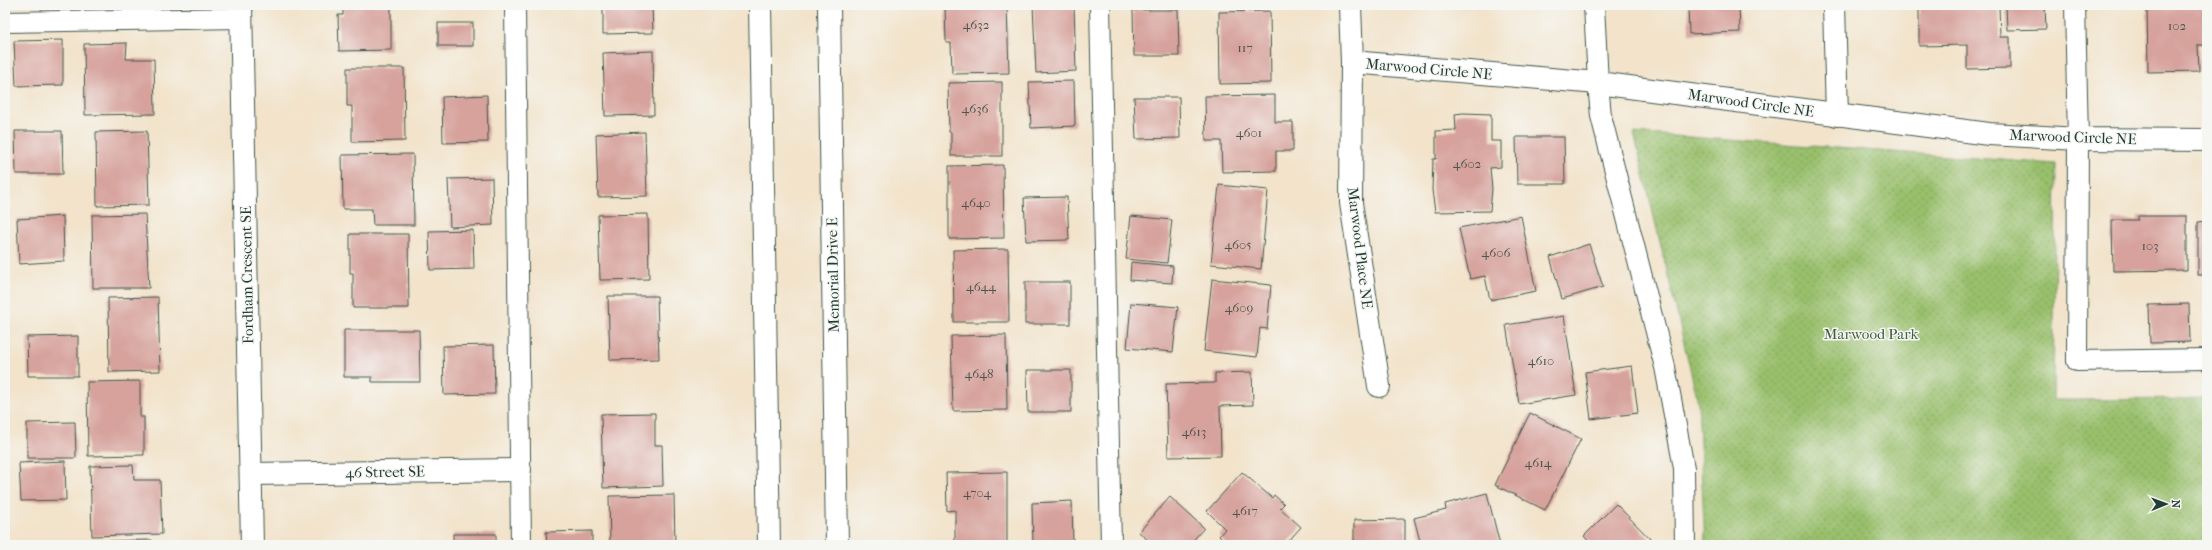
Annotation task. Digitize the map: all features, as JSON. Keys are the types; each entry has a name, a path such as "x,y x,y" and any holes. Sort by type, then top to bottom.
{"street":[{"path":"760,5 768,545"},
{"name":"Memorial Drive E","path":"829,5 837,545"},
{"name":"Marwood Circle NE","path":"1350,5 1352,62 1598,83 1990,134 2078,139 2207,140"},
{"path":"1834,5 1837,114"},
{"name":"Fordham Crescent SE","path":"241,11 252,545"},
{"name":"Marwood Place NE","path":"1352,62 1351,203 1379,386"},
{"name":"46 Street SE","path":"251,474 520,470"}],"lane":[{"path":"515,5 521,545"},
{"path":"1100,5 1111,545"},
{"path":"1594,5 1601,116 1665,367 1684,468 1685,545"},
{"path":"2075,5 2078,139 2077,361 2207,359"},
{"path":"5,22 241,11"}],"green space":[{"name":"Marwood Park","path":"1634,133 2056,164 2053,400 2207,399 2207,545 1705,545 1698,402"}],"building":[{"path":"343,5 391,5 391,50 339,51 338,15 343,15"},
{"path":"603,5 652,5 653,33 603,34"},
{"path":"945,5 1007,5 1009,73 952,74 951,43 946,43"},
{"path":"1033,5 1074,5 1076,71 1036,73"},
{"path":"1440,5 1501,5 1501,6 1440,7"},
{"path":"1617,5 1662,5 1662,7 1617,7"},
{"path":"1688,5 1739,5 1740,32 1689,34"},
{"path":"1919,5 1999,5 2000,37 2010,37 2010,68 1967,69 1967,45 1919,46"},
{"path":"2006,5 2045,5 2046,29 2007,30"},
{"path":"2147,5 2207,5 2207,45 2198,45 2199,71 2148,72"},
{"path":"1133,10 1178,10 1179,56 1134,56"},
{"path":"1270,11 1271,83 1220,84 1219,12"},
{"path":"438,23 473,23 473,46 438,46"},
{"path":"63,40 63,85 16,86 14,41"},
{"path":"127,43 126,59 154,59 155,114 85,115 84,44"},
{"path":"653,51 654,115 605,116 603,53"},
{"path":"347,68 404,68 405,141 352,142 352,106 347,106"},
{"path":"1074,81 1075,126 1031,128 1029,82"},
{"path":"1002,82 1002,156 951,156 948,83"},
{"path":"487,95 488,142 443,143 442,97"},
{"path":"1275,95 1275,122 1293,122 1293,151 1276,151 1276,171 1222,172 1221,141 1206,141 1205,96"},
{"path":"1134,97 1179,97 1180,138 1136,139"},
{"path":"1455,114 1491,114 1491,141 1501,141 1501,167 1490,168 1492,189 1490,211 1435,212 1432,190 1433,159 1436,159 1436,131 1456,130"},
{"path":"15,131 62,131 63,174 16,174"},
{"path":"147,131 149,205 97,206 96,132"},
{"path":"645,132 647,196 598,197 596,134"},
{"path":"1516,137 1564,137 1565,184 1517,184"},
{"path":"413,154 414,225 373,225 372,209 343,209 342,155"},
{"path":"1003,165 1004,238 949,239 949,166"},
{"path":"492,178 493,225 450,227 448,179"},
{"path":"1219,185 1268,190 1261,269 1211,264"},
{"path":"1067,197 1069,240 1026,241 1024,198"},
{"path":"145,214 149,288 93,288 92,215"},
{"path":"648,214 649,279 600,280 598,215"},
{"path":"63,216 64,261 19,264 17,219"},
{"path":"1131,216 1172,220 1167,263 1126,259"},
{"path":"1521,216 1536,291 1490,300 1485,276 1470,279 1459,228"},
{"path":"2138,216 2187,216 2187,270 2113,271 2112,220 2138,220"},
{"path":"2207,221 2207,275 2198,275 2198,222"},
{"path":"473,230 474,269 430,270 429,231"},
{"path":"350,234 408,234 409,308 353,308 353,273 350,273"},
{"path":"1589,244 1603,287 1562,299 1550,257"},
{"path":"1008,249 1009,322 954,322 953,250"},
{"path":"1131,262 1173,266 1172,283 1130,280"},
{"path":"1212,279 1271,285 1267,329 1260,328 1257,357 1204,351"},
{"path":"1025,282 1070,282 1070,324 1025,324"},
{"path":"608,296 657,296 659,359 610,360"},
{"path":"158,297 160,371 109,372 108,298"},
{"path":"1131,303 1178,307 1173,352 1127,348"},
{"path":"2189,304 2190,342 2150,343 2149,305"},
{"path":"1564,316 1576,395 1519,404 1506,325"},
{"path":"344,330 419,330 420,382 372,382 372,377 344,377"},
{"path":"1006,335 1007,410 953,411 951,336"},
{"path":"78,336 78,376 28,376 27,337"},
{"path":"494,345 495,394 444,395 443,346"},
{"path":"1632,366 1638,413 1591,419 1585,372"},
{"path":"1027,370 1071,370 1071,412 1028,412"},
{"path":"1252,372 1253,405 1220,406 1221,456 1168,457 1166,384 1215,383 1215,373"},
{"path":"140,381 140,417 144,417 144,455 88,456 87,382"},
{"path":"655,413 655,445 662,445 663,486 603,488 601,414"},
{"path":"1530,413 1581,439 1545,510 1495,485"},
{"path":"75,422 76,458 27,458 27,423"},
{"path":"65,461 66,500 21,501 19,463"},
{"path":"133,465 134,480 160,480 162,534 92,536 90,466"},
{"path":"1007,472 1007,545 955,545 955,510 947,511 946,473"},
{"path":"1242,472 1272,498 1274,495 1284,504 1280,508 1301,527 1285,545 1228,545 1219,536 1225,529 1207,511"},
{"path":"1487,493 1500,545 1421,545 1414,518 1446,510 1445,504"},
{"path":"674,495 675,544 610,545 609,496"},
{"path":"1170,497 1204,528 1189,545 1153,545 1139,532"},
{"path":"1072,501 1073,545 1033,545 1032,503"},
{"path":"1616,504 1652,541 1648,545 1592,545 1584,536"},
{"path":"1405,519 1405,545 1354,545 1354,520"},
{"path":"592,531 592,545 547,545 546,532"},
{"path":"453,534 496,534 496,545 453,545"},
{"path":"152,540 152,545 99,545 99,541"}]}
